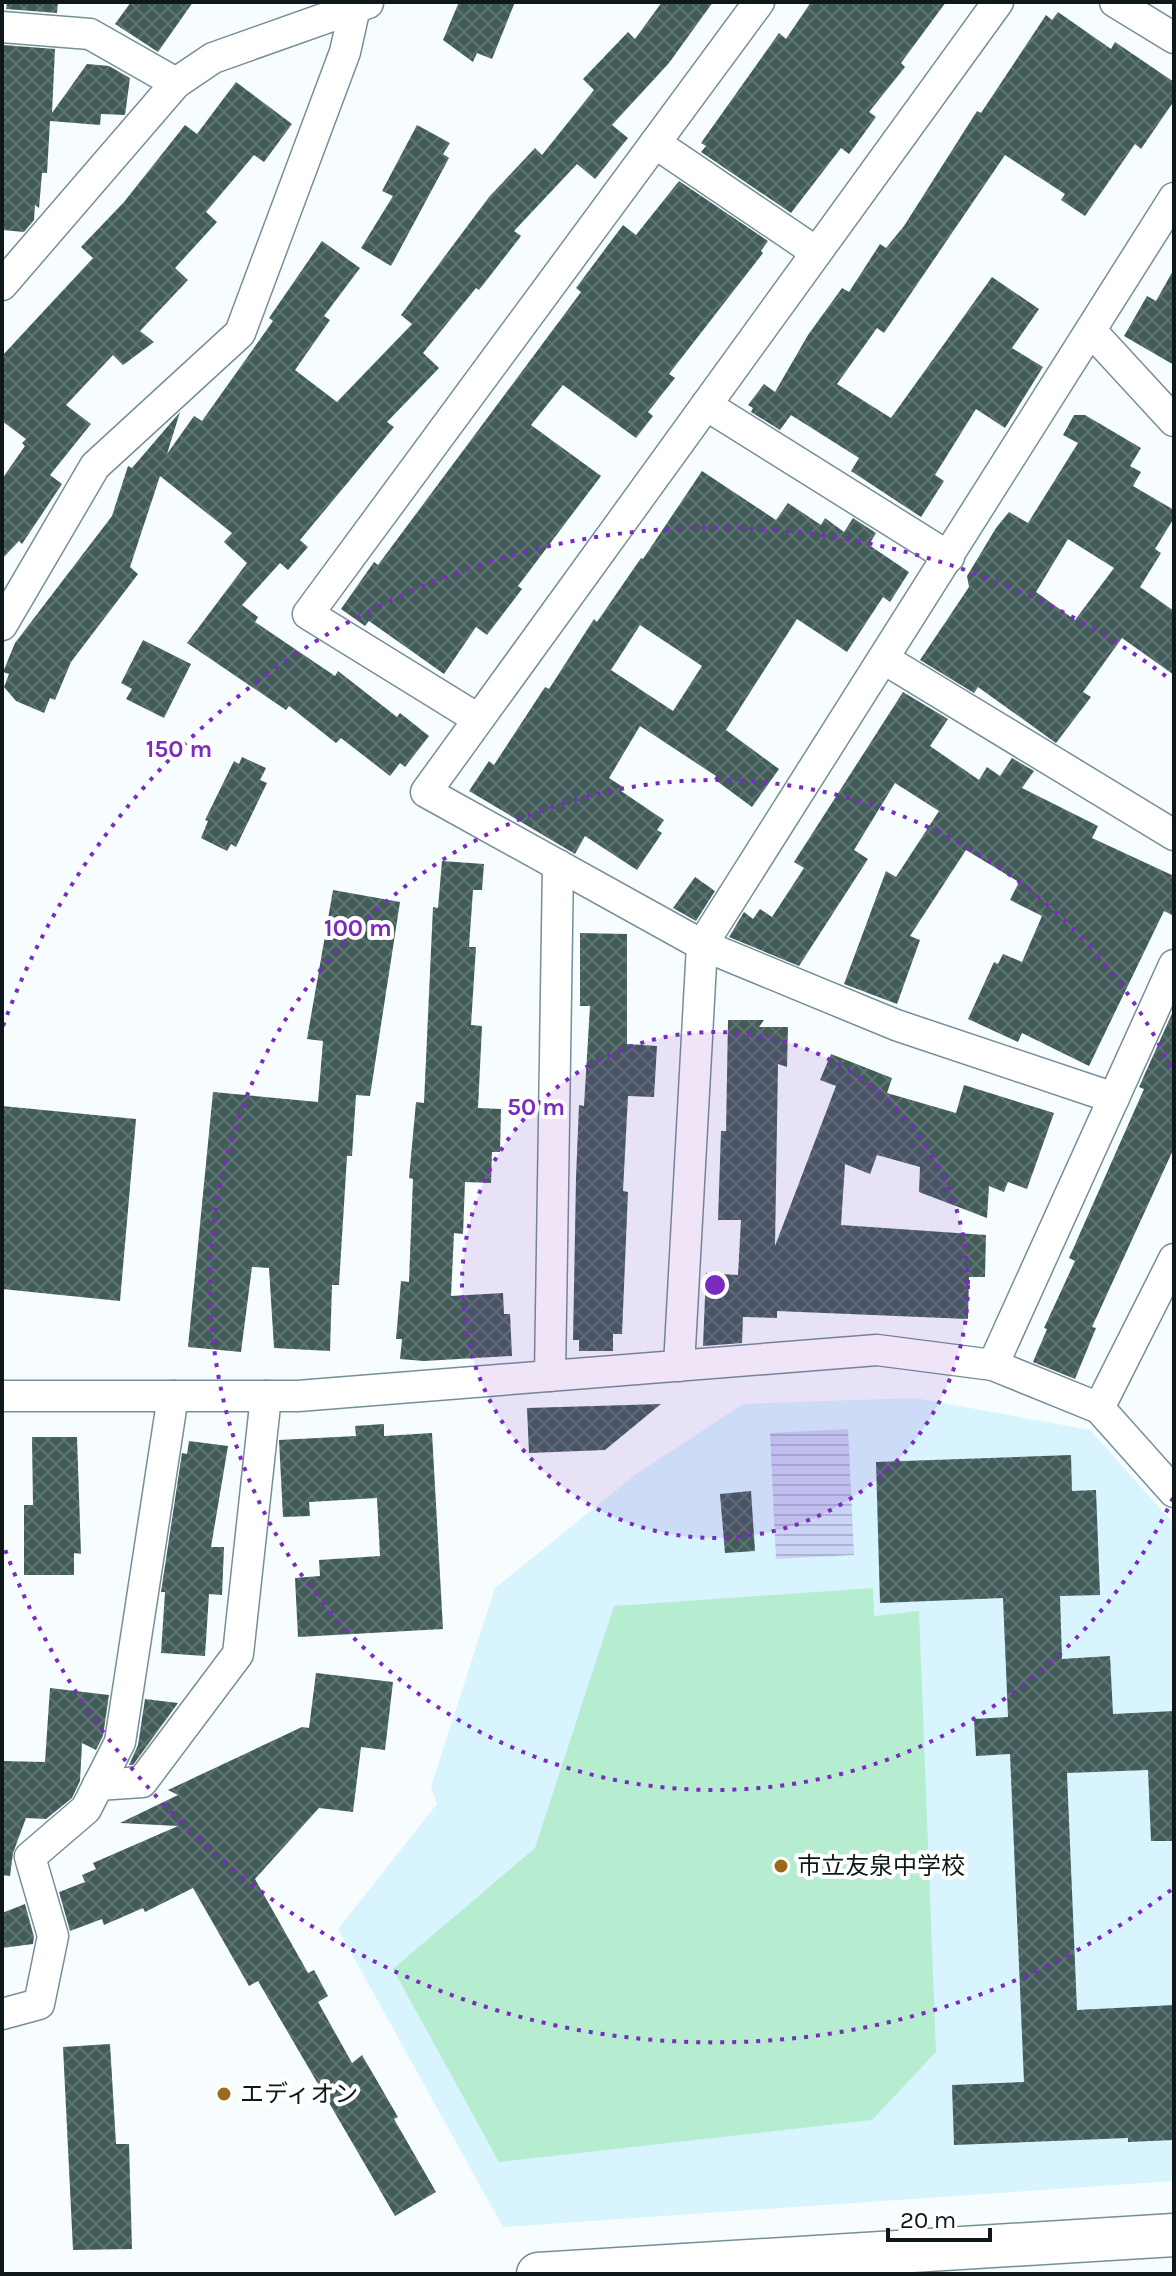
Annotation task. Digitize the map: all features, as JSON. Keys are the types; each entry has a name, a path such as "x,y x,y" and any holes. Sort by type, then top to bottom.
{"street":[{"path":"478,719 308,614 759,2"},
{"path":"998,2 426,792 702,945 896,1025 1114,1098"},
{"path":"1115,2 1174,38"},
{"path":"2,285 16,250 176,83 213,58 357,4"},
{"path":"2,625 95,466 240,333 345,52 357,4"},
{"path":"2,27 90,34 176,83"},
{"path":"655,143 816,252"},
{"path":"679,1366 702,945 1174,198"},
{"path":"1092,332 1174,421"},
{"path":"706,405 949,557"},
{"path":"884,659 1174,835"},
{"path":"550,1376 558,865"},
{"path":"993,1365 1174,965"},
{"path":"1099,1408 1174,1259"},
{"path":"2,1396 266,1396 877,1350 993,1365 1099,1408 1174,1492"},
{"path":"2,2014 39,2004 53,1936 30,1857 86,1809 120,1742 173,1396"},
{"path":"98,1785 142,1782 238,1654 266,1396"},
{"path":"538,2274 1174,2235"}],"shaded area":[{"name":"市立友泉中学校","path":"915,1398 1090,1430 1174,1524 1174,2181 503,2227 338,1929 437,1804 431,1787 495,1588 635,1475 743,1404"}],"green space":[{"path":"873,1588 874,1616 919,1611 936,2052 872,2120 499,2162 393,1969 535,1848 614,1606"}],"water":[{"path":"848,1429 854,1555 776,1559 770,1433"}],"building":[{"path":"7,2 58,2 57,13 6,9"},
{"path":"131,2 193,2 158,52 115,24"},
{"path":"459,2 515,2 492,59 477,53 473,62 443,40"},
{"path":"662,2 713,2 669,63 612,125 628,138 595,179 577,164 514,231 521,236 479,290 476,288 423,353 439,368 387,422 394,427 300,540 308,547 288,570 280,563 242,605 258,617 255,622 335,676 338,671 397,717 400,713 429,736 405,767 400,763 390,776 341,738 336,743 289,706 286,710 187,643 247,563 224,542 232,533 160,476 130,567 138,574 71,662 55,700 50,698 44,713 16,701 4,687 9,674 3,672 15,643 112,516 128,466 132,468 180,412 167,454 194,416 202,421 273,321 269,318 322,241 360,268 324,316 330,320 295,370 337,402 412,324 401,315 489,197 535,148 542,155 594,90 583,79 628,32 635,39"},
{"path":"811,2 946,2 901,63 905,67 869,112 876,117 849,154 841,148 791,213 701,152 706,146 701,143 779,33 786,39"},
{"path":"1058,12 1111,49 1115,42 1174,82 1174,101 1141,149 1135,144 1085,216 1061,200 1065,194 1005,155 884,333 877,328 837,384 891,418 992,277 1039,309 1012,348 1043,367 1005,428 976,409 935,475 944,481 921,517 851,471 859,458 791,415 780,430 751,412 753,408 748,405 764,384 775,392 808,335 842,288 849,292 880,244 886,248 904,226 977,111 981,113 1046,15 1052,20"},
{"path":"3,45 55,49 52,113 87,64 109,66 130,78 125,115 101,114 100,125 50,121 47,173 42,173 39,208 35,205 34,220 24,232 2,230"},
{"path":"236,82 292,124 264,162 254,155 206,212 217,222 175,268 188,280 140,331 154,342 123,365 113,355 66,405 91,424 50,475 62,484 22,544 19,541 2,559 2,479 25,446 22,443 26,439 2,421 2,356 93,258 81,247 124,202 185,125 197,134"},
{"path":"417,125 450,143 443,154 449,158 391,266 361,248 393,196 382,191"},
{"path":"679,181 768,241 761,251 763,253 669,374 675,378 648,412 653,416 636,438 563,385 531,425 601,476 518,586 522,589 487,635 476,627 444,674 369,621 365,626 341,609 374,562 378,565 581,292 576,288 623,225 636,235"},
{"path":"1174,269 1174,365 1124,336 1147,296 1156,301"},
{"path":"1074,415 1085,415 1141,448 1130,466 1141,472 1133,486 1174,510 1174,518 1155,549 1161,553 1140,587 1174,611 1174,675 1122,638 1083,692 1091,697 1056,743 978,687 974,693 920,660 969,587 967,576 996,528 1009,512 1028,523 1078,443 1063,435","holes":["1068,539 1114,568 1075,620 1036,592"]},
{"path":"702,471 776,520 788,503 821,525 825,518 844,532 853,518 876,533 869,545 909,572 890,602 883,597 847,652 797,619 726,730 779,769 752,807 714,779 716,776 640,726 609,778 623,787 621,791 664,820 657,830 662,833 637,870 585,836 575,854 469,791 489,761 494,765 545,687 549,689 594,619 597,622","holes":["640,625 702,666 673,711 611,670"]},
{"path":"143,640 191,664 164,718 126,699 132,689 121,683"},
{"path":"903,692 948,719 930,746 979,780 987,767 1000,776 1012,758 1034,771 1022,788 1098,826 1092,838 1174,876 1174,916 1164,911 1089,1066 1022,1033 1018,1042 968,1019 994,962 998,964 1003,954 1022,962 1042,916 1010,900 1019,882 966,850 910,936 920,940 897,1004 844,984 886,871 896,877 939,811 895,783 854,850 868,859 799,966 729,937 744,912 753,919 760,909 772,917 804,868 794,862"},
{"path":"242,757 266,768 260,780 267,783 236,847 231,844 227,851 201,838 208,821 205,820 234,761 239,764"},
{"path":"442,861 484,864 482,890 473,890 469,947 476,947 471,1025 482,1026 478,1108 501,1109 500,1152 492,1152 491,1183 465,1182 463,1234 454,1233 451,1296 503,1293 504,1314 510,1314 512,1356 424,1361 400,1359 402,1339 396,1339 401,1281 409,1282 413,1179 409,1178 416,1102 424,1103 433,907 438,908"},
{"path":"695,877 715,891 696,921 673,908"},
{"path":"333,890 400,902 370,1096 356,1095 352,1156 347,1156 339,1285 332,1285 330,1351 274,1348 269,1268 252,1267 241,1352 188,1347 213,1092 318,1102 323,1041 307,1039"},
{"path":"580,933 627,934 627,1044 657,1046 654,1097 628,1096 623,1191 628,1192 622,1334 613,1334 613,1351 579,1351 579,1340 573,1340 579,1105 584,1106 590,1006 580,1006"},
{"path":"1174,1009 1174,1148 1092,1327 1096,1328 1075,1379 1033,1362 1047,1329 1044,1328 1075,1261 1069,1258 1144,1089 1139,1087"},
{"path":"728,1020 764,1020 759,1027 788,1027 787,1067 778,1064 775,1246 836,1086 820,1080 831,1054 892,1078 887,1093 956,1113 964,1085 1054,1113 1027,1189 1008,1182 1004,1192 989,1186 987,1218 919,1192 920,1167 877,1155 870,1174 845,1164 841,1225 986,1235 985,1277 969,1277 968,1319 777,1311 777,1318 743,1317 742,1343 703,1346 706,1273 738,1275 741,1220 718,1220 721,1131 726,1131"},
{"path":"2,1106 136,1119 120,1301 2,1289"},
{"path":"661,1404 605,1450 529,1453 527,1408"},
{"path":"384,1424 384,1436 432,1433 443,1629 298,1637 295,1578 320,1576 319,1560 380,1556 377,1498 309,1502 310,1516 283,1517 279,1440 356,1436 355,1426"},
{"path":"32,1437 77,1437 81,1554 74,1553 74,1575 24,1575 24,1505 33,1505"},
{"path":"189,1441 228,1446 211,1547 224,1547 222,1595 209,1594 205,1656 161,1653 165,1592 161,1592 182,1453 187,1454"},
{"path":"1071,1455 1072,1491 1096,1490 1100,1595 1060,1596 1062,1659 1110,1656 1113,1714 1174,1711 1174,1841 1151,1841 1148,1770 1067,1773 1077,2010 1174,2005 1174,2140 1128,2142 1128,2138 954,2145 952,2085 1024,2082 1010,1754 976,1756 974,1719 1008,1717 1003,1598 880,1603 876,1462"},
{"path":"751,1491 755,1551 725,1553 720,1494"},
{"path":"316,1673 393,1682 385,1750 361,1747 353,1812 319,1808 255,1879 308,1973 314,1970 328,1996 318,2002 352,2063 362,2055 436,2192 395,2216 258,1981 249,1986 193,1888 145,1912 143,1908 104,1925 102,1919 70,1931 59,1892 85,1882 82,1875 96,1869 93,1863 178,1826 120,1823 178,1795 168,1790 302,1727 309,1728"},
{"path":"50,1688 109,1695 103,1736 96,1750 82,1743 80,1781 72,1798 46,1819 26,1818 13,1853 10,1876 2,1875 2,1761 45,1762"},
{"path":"145,1699 178,1703 133,1765 129,1765 138,1745"},
{"path":"25,1904 33,1944 2,1948 2,1913"},
{"path":"110,2044 116,2144 129,2144 132,2249 73,2250 63,2047"}],"place":[{"name":"市立友泉中学校","path":"781,1866"},
{"name":"エディオン","path":"224,2094"}]}
